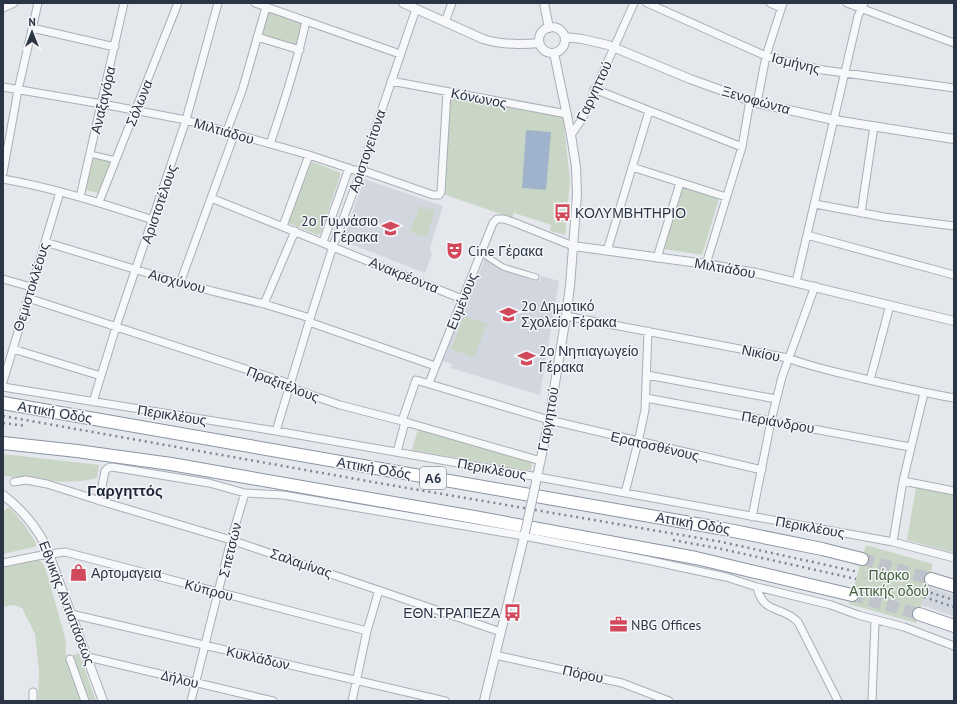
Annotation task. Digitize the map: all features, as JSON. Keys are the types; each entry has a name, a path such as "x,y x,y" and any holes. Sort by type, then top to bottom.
{"highway":[{"name":"Αττική Οδός","path":"3,404 719,528 815,548 862,560"},
{"name":"Α6","path":"3,442 171,464 474,517 696,558 852,595"},
{"path":"930,579 954,586"},
{"path":"919,614 954,626"}],"street":[{"path":"3,8 14,3"},
{"path":"3,173 18,90 38,3"},
{"name":"Αναξαγόρα","path":"80,196 124,3"},
{"name":"Σόλωνα","path":"99,202 178,3"},
{"name":"Αριστοτέλους","path":"93,402 116,327 186,120 218,3"},
{"path":"255,3 400,54"},
{"path":"403,3 483,39 500,44 514,45 539,43"},
{"path":"445,22 452,3"},
{"path":"544,3 549,28"},
{"name":"Γαργηττού","path":"484,701 537,480 549,420 566,316 570,286 577,195 576,167 571,136 582,119 594,89 634,3"},
{"name":"Ισμήνης","path":"648,3 766,56 813,68 954,88"},
{"path":"706,264 742,146 753,101 782,5 770,3"},
{"path":"847,3 863,5 954,43"},
{"path":"796,282 858,16 863,5"},
{"path":"226,132 242,91 266,7"},
{"name":"Αριστογείτονα","path":"276,431 333,246 416,9"},
{"path":"270,144 300,50 306,21"},
{"path":"32,28 115,47"},
{"path":"549,28 557,28 565,37 564,46 562,49 554,53 543,50 539,43 542,32 549,28"},
{"path":"257,36 300,50"},
{"name":"Ξενοφώντα","path":"565,37 598,42 690,79 753,101 834,120 954,139"},
{"path":"554,53 571,136"},
{"name":"Κόνωνος","path":"391,81 567,114"},
{"name":"Μιλτιάδου","path":"3,87 186,120 234,135 309,155 433,195 439,195 441,192 447,92"},
{"path":"594,89 742,146"},
{"path":"607,251 649,111"},
{"path":"862,213 874,126"},
{"path":"180,283 234,135"},
{"path":"90,154 116,160"},
{"path":"283,226 309,155"},
{"path":"632,167 726,198"},
{"path":"323,242 349,168"},
{"path":"3,180 31,184 80,196 153,220"},
{"path":"657,258 680,183"},
{"name":"Θεμιστοκλέους","path":"3,382 60,192"},
{"name":"Ανακρέοντα","path":"211,198 462,299"},
{"path":"815,204 862,213 954,226"},
{"name":"Μιλτιάδου","path":"497,219 504,219 513,222 573,246 706,264 756,273 815,286 954,321"},
{"name":"Ευμένους","path":"429,384 493,223 497,219"},
{"path":"264,304 295,231"},
{"path":"807,235 954,275"},
{"name":"Αισχύνου","path":"45,242 180,283 264,304 435,366"},
{"path":"481,253 503,267 536,277"},
{"path":"3,279 31,287"},
{"path":"752,517 776,398 788,358 815,286"},
{"name":"Πραξιτέλους","path":"28,298 222,361 290,385 296,390 340,405 404,421 541,461"},
{"path":"870,380 890,305"},
{"name":"Νικίου","path":"566,316 788,358 801,363 870,380 924,393 954,398"},
{"path":"626,493 638,442 646,398 648,331"},
{"path":"13,348 101,376"},
{"path":"647,375 776,398"},
{"name":"Ερατοσθένους","path":"404,421 416,380 549,420 762,470"},
{"name":"Περικλέους","path":"3,387 276,431 397,452 537,480 626,493 893,542 954,558"},
{"path":"893,542 910,447 924,393"},
{"name":"Περιάνδρου","path":"646,398 910,447"},
{"path":"397,452 404,421"},
{"path":"98,501 105,471 112,467 209,483 245,493 283,495 524,534 726,577 757,587 809,599 876,620 904,627 954,646"},
{"name":"Σαλαμίνας","path":"14,482 26,480 33,481 231,540 501,632"},
{"path":"903,481 954,491"},
{"name":"Σπετσών","path":"191,701 231,540 245,493"},
{"name":"Εθνικής Αντιστάσεως","path":"3,494 22,510 35,526 50,554 103,701"},
{"name":"Κύπρου","path":"3,563 65,552 367,631"},
{"path":"757,587 759,596 766,605 793,616 798,622 838,701"},
{"path":"352,701 367,631 379,590"},
{"name":"Κυκλάδων","path":"72,614 446,701"},
{"path":"872,701 876,620"},
{"name":"Πόρου","path":"496,655 622,682 669,701"},
{"name":"Δήλου","path":"88,657 273,701"},
{"path":"70,659 85,701"},
{"path":"33,692 33,701"}],"shaded area":[{"name":"2ο Γυμνάσιο Γέρακα","path":"364,179 443,206 430,248 432,254 425,273 343,241"},
{"name":"2ο Δημοτικό Σχολείο Γέρακα","path":"485,259 503,270 540,281 541,276 559,281 540,395 451,368 452,364 442,361"},
{"path":"927,586 954,595 954,616 921,605"}],"green space":[{"path":"268,12 302,24 296,46 261,34"},
{"path":"448,94 563,115 570,181 565,235 550,231 551,225 514,213 512,218 443,194"},
{"path":"94,156 112,161 98,193 86,190"},
{"path":"313,162 341,173 321,233 318,235 288,223 309,165"},
{"path":"683,188 719,199 702,255 664,249"},
{"path":"420,206 435,211 426,237 410,232"},
{"path":"464,316 487,324 474,358 451,349"},
{"path":"418,429 532,462 531,470 412,450"},
{"path":"3,454 99,465 97,478 62,482 3,476"},
{"path":"916,487 954,495 954,553 907,540"},
{"path":"9,507 24,524 36,543 36,546 3,554 3,512"},
{"name":"Πάρκο Αττικής οδού","path":"866,545 933,564 916,623 849,604"},
{"path":"39,560 42,562 46,570 66,641 66,657 81,701 38,701 39,671 35,634 22,608 14,605 3,607 3,566"},
{"path":"79,653 96,701 90,701 73,655"}],"water":[{"path":"526,130 551,132 546,190 522,188"}],"tunnel":[{"path":"862,559 931,579"},
{"path":"852,595 919,614"}],"railway":[{"path":"3,416 384,484 722,542 858,572"},
{"path":"3,423 27,426"},
{"path":"673,540 722,549 856,579"},
{"path":"925,591 954,600"},
{"path":"924,597 954,607"}],"place":[{"name":"ΚΟΛΥΜΒΗΤΗΡΙΟ","path":"562,213"},
{"name":"2ο Γυμνάσιο Γέρακα","path":"391,229"},
{"name":"Cine Γέρακα","path":"455,251"},
{"name":"2ο Δημοτικό Σχολείο Γέρακα","path":"508,314"},
{"name":"2ο Νηπιαγωγείο Γέρακα","path":"526,359"},
{"name":"Αρτομαγεια","path":"78,573"},
{"name":"ΕΘΝ.ΤΡΑΠΕΖΑ","path":"513,613"},
{"name":"NBG Offices","path":"618,625"}],"district":[{"name":"Γαργηττός","path":"125,490"}]}
